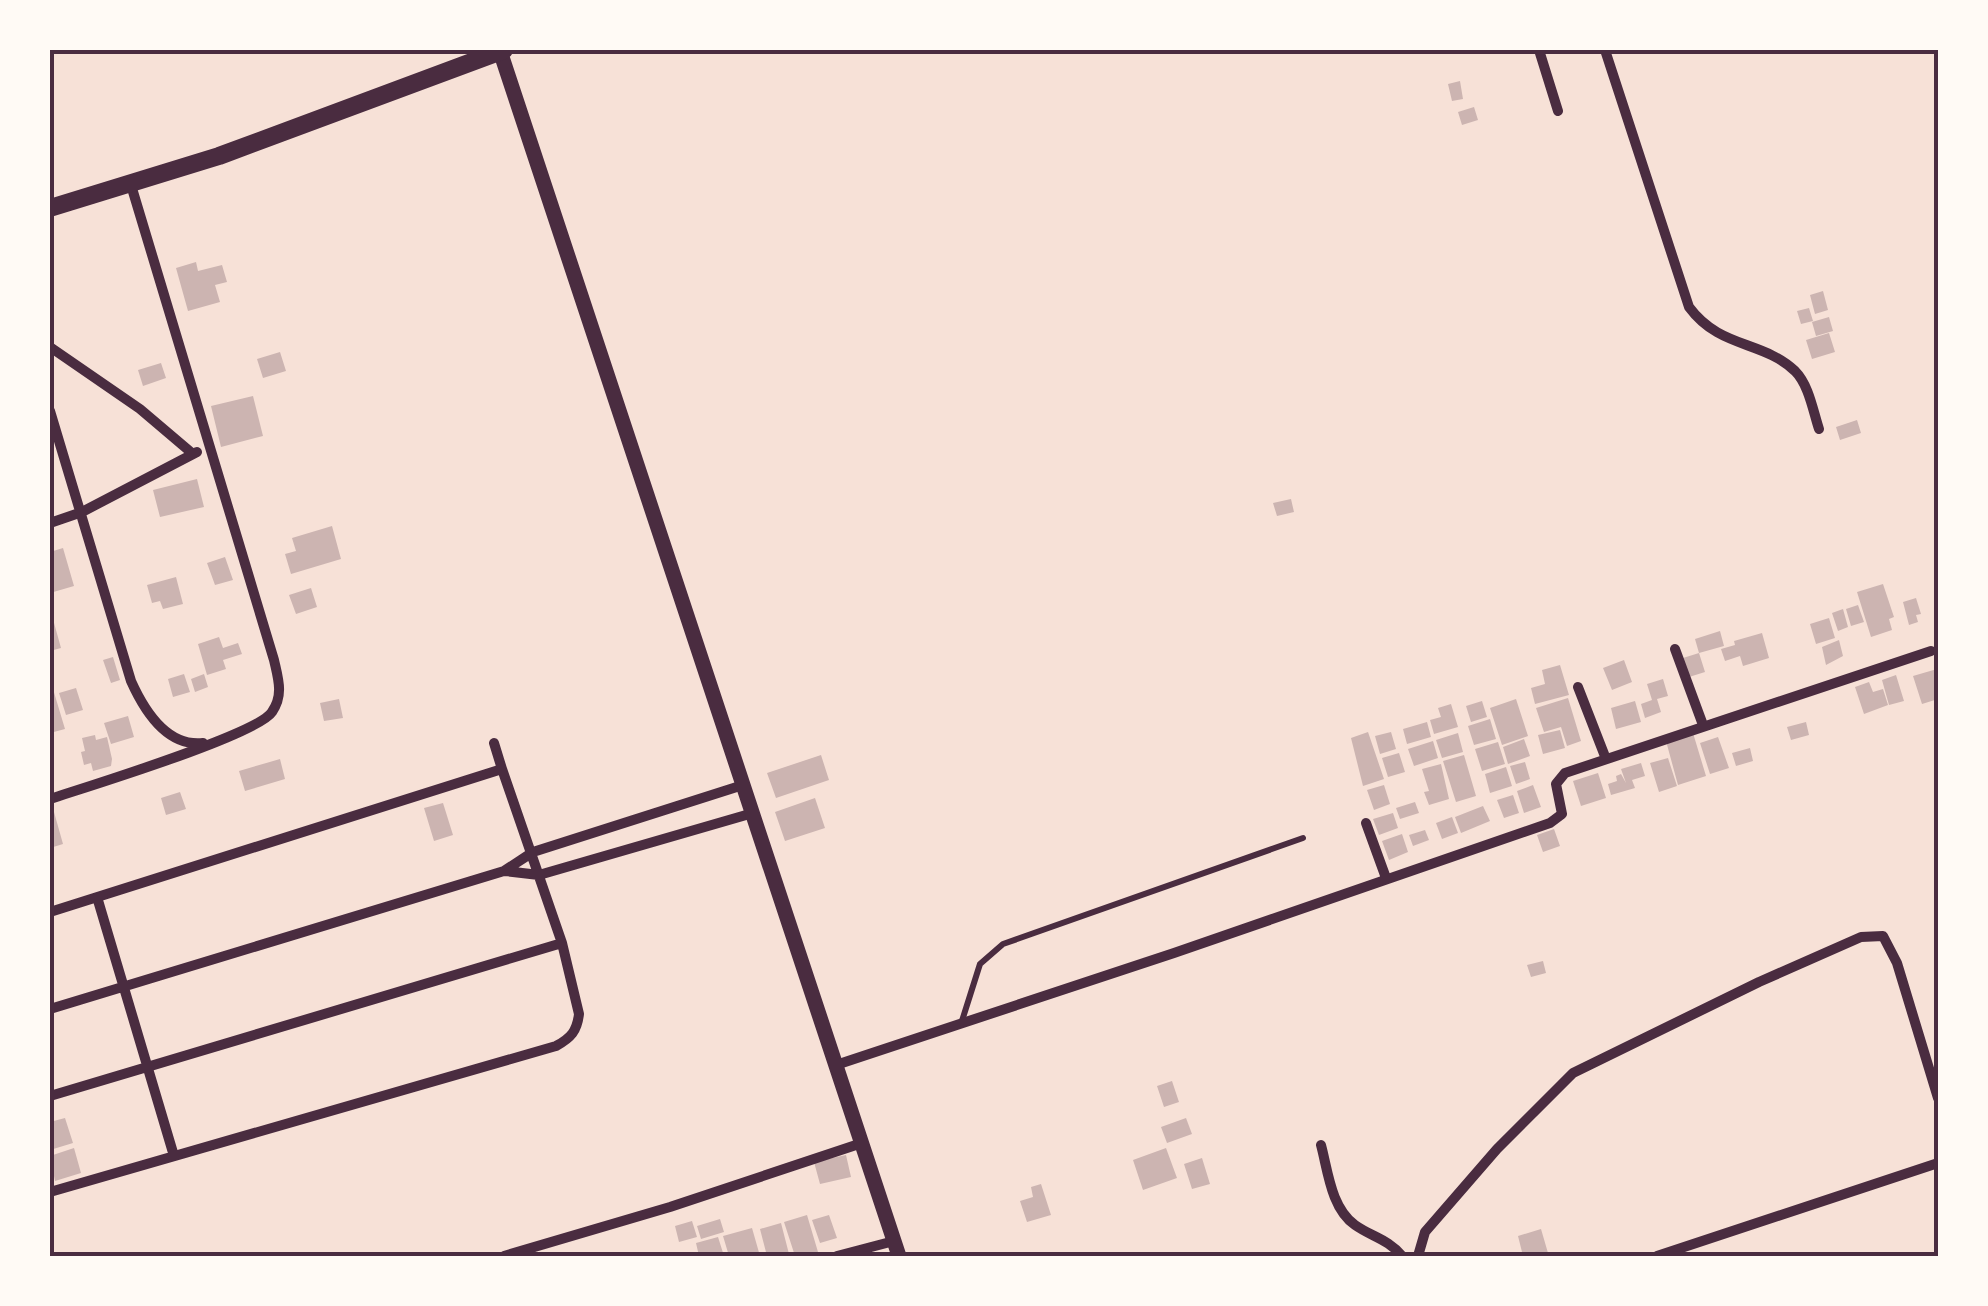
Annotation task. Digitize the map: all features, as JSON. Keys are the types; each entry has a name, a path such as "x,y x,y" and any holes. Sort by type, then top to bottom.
{"main road":[{"path":"50,208 130,185 501,50"}],"street":[{"path":"501,50 897,1248 837,1256"},
{"path":"1539,50 1558,111"},
{"path":"1605,50 1690,308 1702,325 1713,332 1755,348 1796,372 1819,429"},
{"path":"50,799 264,722 276,706 280,689 130,185"},
{"path":"50,348 149,416 192,454"},
{"path":"50,411 140,701 172,736 194,744 214,741"},
{"path":"50,523 82,512 208,448"},
{"path":"1675,649 1703,726"},
{"path":"836,1065 1550,823 1562,814 1556,784 1559,777 1931,651"},
{"path":"1578,687 1606,759"},
{"path":"50,1192 556,1046 568,1039 578,1026 579,1014 562,943 494,743"},
{"path":"50,912 502,768"},
{"path":"50,1009 504,871 533,852 743,786"},
{"path":"504,871 539,875 607,852 752,813"},
{"path":"1366,823 1386,878"},
{"path":"601,830 607,852"},
{"path":"98,897 174,1156"},
{"path":"1418,1256 1425,1232 1497,1149 1572,1072 1860,937 1883,936 1897,963 1938,1098"},
{"path":"50,1096 562,943"},
{"path":"504,1256 670,1207 862,1143"},
{"path":"1320,1144 1339,1208 1355,1224 1392,1243 1402,1256"},
{"path":"1656,1256 1938,1163"}],"lane":[{"path":"960,1024 980,964 1003,944 1303,838"}],"building":[{"path":"1460,81 1463,99 1452,101 1448,84"},
{"path":"1474,107 1478,120 1462,125 1458,112"},
{"path":"196,262 198,271 222,265 227,282 215,285 220,302 188,311 176,268"},
{"path":"1823,291 1828,310 1815,314 1810,295"},
{"path":"1809,308 1813,321 1801,324 1797,311"},
{"path":"1829,317 1833,331 1816,336 1812,322"},
{"path":"1829,333 1835,352 1812,359 1806,340"},
{"path":"280,352 286,371 263,378 257,359"},
{"path":"161,363 166,378 143,386 138,370"},
{"path":"253,396 263,436 221,447 211,406"},
{"path":"1857,420 1861,433 1840,440 1836,427"},
{"path":"197,479 204,507 160,517 153,490"},
{"path":"1291,499 1294,512 1277,516 1273,503"},
{"path":"332,526 341,559 291,574 285,554 296,551 292,538"},
{"path":"63,548 74,586 50,593 50,552"},
{"path":"225,557 233,580 215,585 207,563"},
{"path":"176,577 183,604 163,609 160,601 152,603 147,585"},
{"path":"1883,584 1894,617 1889,619 1892,630 1871,637 1857,592"},
{"path":"311,588 317,607 296,614 289,595"},
{"path":"1916,598 1921,614 1916,615 1918,622 1909,625 1903,602"},
{"path":"1858,605 1864,622 1851,626 1846,609"},
{"path":"1843,609 1848,627 1838,631 1832,613"},
{"path":"50,613 61,648 50,651"},
{"path":"1829,618 1835,638 1816,644 1810,624"},
{"path":"1720,631 1724,646 1699,653 1695,639"},
{"path":"1762,633 1769,658 1743,666 1740,656 1725,661 1721,649"},
{"path":"219,637 223,648 238,643 242,654 223,660 226,669 207,675 198,644"},
{"path":"1839,640 1843,656 1826,665 1822,647"},
{"path":"1699,653 1705,672 1689,677 1683,658"},
{"path":"113,657 120,680 111,683 103,660"},
{"path":"1624,660 1632,682 1612,690 1603,668"},
{"path":"1560,665 1569,695 1535,704 1531,688 1545,684 1542,670"},
{"path":"1937,669 1938,699 1922,704 1913,676"},
{"path":"184,674 190,692 173,697 168,679"},
{"path":"204,674 208,687 195,692 191,679"},
{"path":"1896,675 1904,701 1889,705 1882,680"},
{"path":"1663,679 1668,696 1657,699 1661,712 1645,718 1641,704 1652,700 1647,684"},
{"path":"1869,682 1873,692 1883,689 1888,705 1864,714 1855,687"},
{"path":"76,688 83,710 66,715 59,693"},
{"path":"53,689 65,729 50,733 50,690"},
{"path":"1568,698 1581,741 1567,746 1561,727 1544,732 1536,708"},
{"path":"339,699 343,718 324,721 320,703"},
{"path":"1516,699 1528,736 1502,745 1490,708"},
{"path":"1482,701 1487,717 1471,722 1466,706"},
{"path":"1635,701 1641,722 1616,729 1611,708"},
{"path":"1451,704 1458,727 1434,734 1430,720 1441,717 1438,708"},
{"path":"128,716 134,737 111,744 104,723"},
{"path":"1490,719 1496,739 1474,745 1468,726"},
{"path":"1427,722 1431,737 1407,744 1403,729"},
{"path":"1806,722 1809,735 1791,740 1787,727"},
{"path":"1560,730 1565,748 1543,754 1538,735"},
{"path":"1368,732 1384,779 1363,786 1351,738"},
{"path":"1391,732 1396,749 1380,754 1375,736"},
{"path":"1458,733 1463,752 1442,758 1436,740"},
{"path":"1693,733 1706,776 1678,785 1666,741"},
{"path":"95,735 96,740 107,737 112,759 111,766 93,771 91,763 84,765 81,752 85,751 82,738"},
{"path":"1718,737 1729,768 1710,774 1700,743"},
{"path":"1524,739 1530,756 1508,764 1503,747"},
{"path":"1433,741 1438,758 1414,766 1408,749"},
{"path":"1498,742 1505,764 1482,771 1475,749"},
{"path":"1750,748 1753,761 1736,766 1732,753"},
{"path":"1399,753 1405,772 1388,777 1382,758"},
{"path":"821,755 829,780 776,798 767,773"},
{"path":"1464,755 1476,796 1456,802 1443,761"},
{"path":"1668,758 1677,786 1659,792 1650,763"},
{"path":"280,759 285,779 245,791 239,771"},
{"path":"1525,762 1530,779 1516,784 1510,766"},
{"path":"1641,763 1645,776 1632,780 1635,788 1611,795 1608,784 1617,781 1616,776 1621,774 1626,783 1621,769"},
{"path":"1441,764 1449,799 1429,805 1422,769"},
{"path":"1506,767 1512,786 1490,793 1485,774"},
{"path":"1598,773 1606,798 1581,806 1573,781"},
{"path":"1384,785 1390,804 1374,810 1367,790"},
{"path":"1533,785 1541,807 1524,813 1517,791"},
{"path":"180,792 186,809 166,815 161,798"},
{"path":"1513,795 1519,813 1504,818 1497,800"},
{"path":"815,798 825,828 785,841 775,812"},
{"path":"1415,802 1419,813 1400,819 1396,808"},
{"path":"443,803 453,835 434,841 424,808"},
{"path":"1483,806 1490,821 1461,833 1455,817"},
{"path":"54,812 63,844 50,848 50,813"},
{"path":"1393,813 1398,828 1379,835 1373,819"},
{"path":"1452,817 1458,833 1442,839 1436,823"},
{"path":"1554,829 1560,846 1543,852 1537,835"},
{"path":"1425,830 1429,840 1413,846 1409,835"},
{"path":"1402,834 1408,852 1389,860 1382,841"},
{"path":"1543,961 1546,973 1531,977 1527,965"},
{"path":"1172,1081 1179,1102 1164,1107 1157,1086"},
{"path":"65,1118 73,1143 50,1150 50,1122"},
{"path":"1186,1118 1192,1134 1167,1143 1161,1127"},
{"path":"74,1148 81,1173 55,1181 50,1156"},
{"path":"1166,1148 1177,1178 1143,1190 1133,1160"},
{"path":"846,1155 851,1177 820,1184 814,1162"},
{"path":"1202,1158 1210,1184 1192,1189 1184,1164"},
{"path":"1041,1184 1051,1215 1027,1222 1020,1201 1033,1197 1031,1187"},
{"path":"807,1215 818,1252 795,1256 784,1222"},
{"path":"829,1215 837,1238 820,1243 812,1220"},
{"path":"720,1219 724,1232 701,1239 697,1226"},
{"path":"692,1221 697,1237 679,1242 675,1226"},
{"path":"781,1223 789,1254 767,1256 760,1229"},
{"path":"752,1228 760,1256 729,1256 723,1236"},
{"path":"1541,1229 1548,1253 1523,1256 1518,1236"},
{"path":"718,1237 724,1256 699,1256 696,1243"}]}
